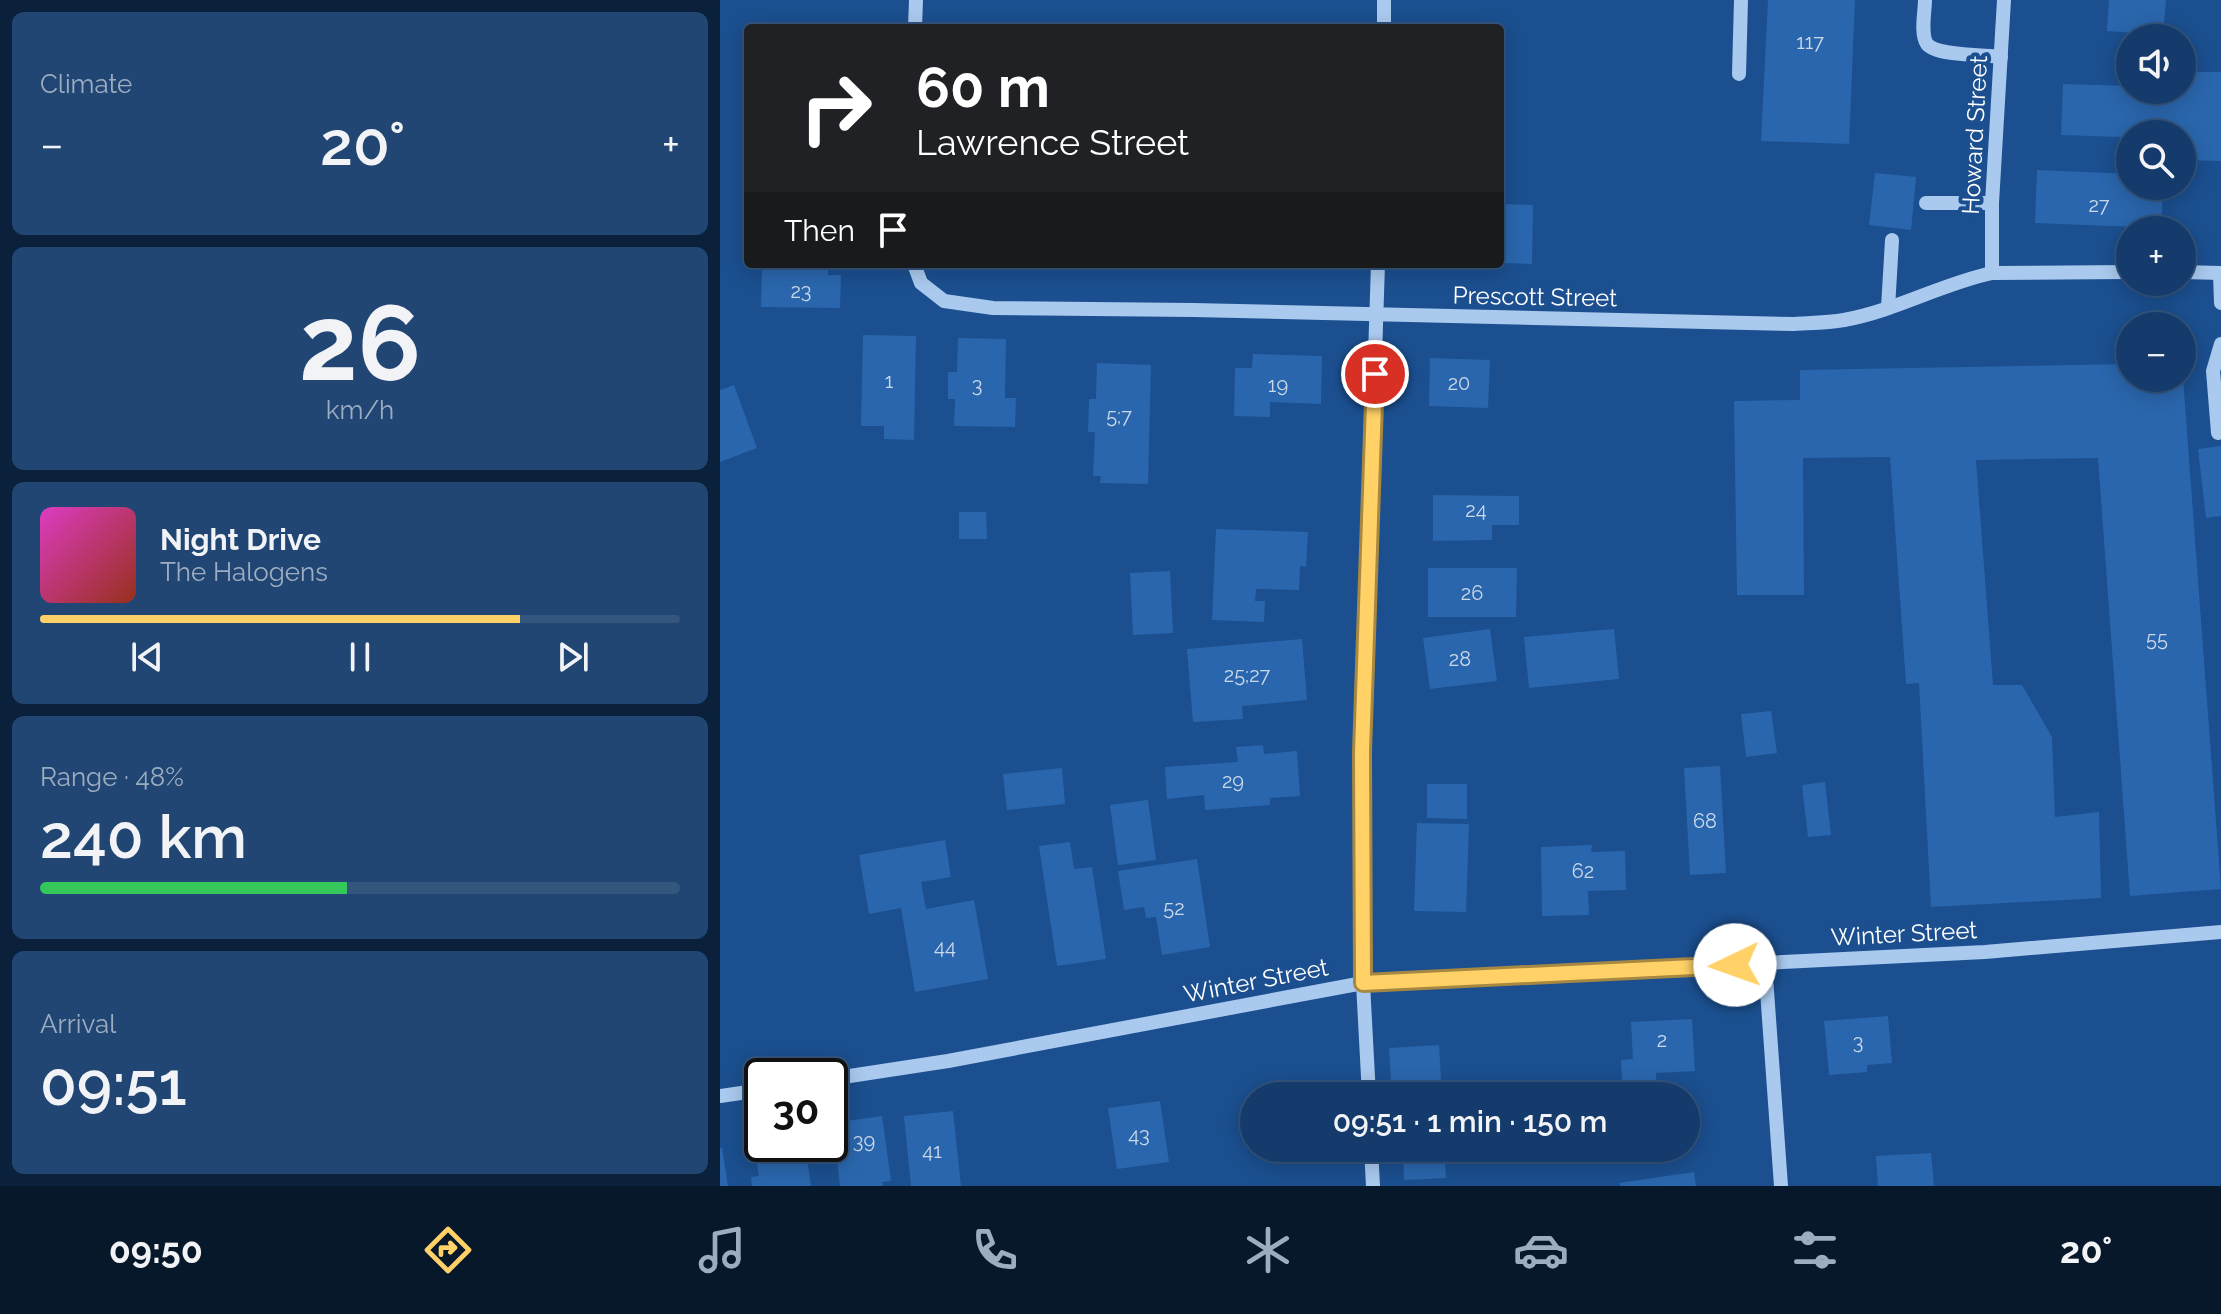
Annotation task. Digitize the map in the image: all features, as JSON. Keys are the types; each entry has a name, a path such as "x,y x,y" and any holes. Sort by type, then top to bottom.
{"street":[{"path":"915,24 916,0"},
{"path":"1384,0 1384,24"},
{"path":"1739,74 1741,0"},
{"path":"1925,0 1924,34 1926,43 1932,48 1942,52 2001,57"},
{"name":"Howard Street","path":"1992,273 1992,203 2004,0"},
{"path":"1926,203 1992,203"},
{"path":"1888,308 1892,240"},
{"name":"Prescott Street","path":"915,268 921,283 944,301 993,308 1794,324 1843,320 1992,273 2116,272"},
{"path":"1368,1082 1363,983 1362,752 1378,268"},
{"path":"2196,272 2221,273 2221,303"},
{"path":"2218,433 2213,371 2221,344"},
{"name":"Winter Street","path":"848,1076 948,1061 1363,983 1985,952 2221,932"},
{"path":"1765,963 1781,1186"},
{"path":"720,1096 744,1093"},
{"path":"1372,1162 1373,1186"}],"building":[{"path":"1768,0 1855,0 1849,144 1761,141"},
{"path":"2109,0 2166,0 2164,24 2116,24 2116,32 2107,31"},
{"path":"2196,72 2221,72 2221,161 2196,160 2196,120 2116,120 2116,137 2061,135 2063,84 2116,86 2116,104 2196,104"},
{"path":"2037,170 2116,173 2116,200 2162,200 2162,216 2116,216 2116,226 2035,223"},
{"path":"1875,173 1916,177 1911,230 1869,225"},
{"path":"1504,204 1533,205 1532,264 1504,263"},
{"path":"762,268 828,268 828,275 841,275 840,308 761,307"},
{"path":"863,335 916,336 914,440 884,439 884,426 861,426"},
{"path":"958,338 1006,339 1005,398 1016,398 1015,427 954,426 955,399 948,399 948,372 957,372"},
{"path":"1253,354 1322,356 1321,404 1270,402 1270,417 1234,416 1235,368 1252,368"},
{"path":"1430,358 1490,360 1488,408 1429,406"},
{"path":"1097,363 1151,365 1148,484 1100,483 1101,476 1093,476 1095,432 1088,432 1089,399 1096,399"},
{"path":"2116,364 2116,392 2184,392 2221,889 2130,896 2098,458 1976,460 1993,685 2022,685 2052,737 2055,817 2099,812 2101,898 1931,907 1919,683 1906,684 1890,457 1803,458 1804,595 1737,595 1734,401 1800,400 1800,370"},
{"path":"734,385 757,448 720,462 720,390"},
{"path":"2221,446 2221,516 2206,518 2198,449"},
{"path":"1433,495 1519,496 1519,525 1492,525 1492,540 1433,541"},
{"path":"959,512 986,512 987,539 959,539"},
{"path":"1216,529 1308,532 1306,567 1300,566 1299,590 1256,589 1255,601 1265,601 1264,622 1212,620"},
{"path":"1428,568 1517,568 1516,617 1428,617"},
{"path":"1170,571 1173,633 1133,635 1130,573"},
{"path":"1490,629 1497,681 1430,689 1423,638"},
{"path":"1614,629 1619,679 1529,688 1524,637"},
{"path":"1302,639 1307,700 1242,706 1243,719 1193,722 1187,649"},
{"path":"1771,711 1777,753 1746,757 1741,714"},
{"path":"1263,745 1264,754 1297,751 1300,796 1270,798 1270,805 1205,810 1204,795 1167,799 1165,767 1238,762 1236,747"},
{"path":"1720,766 1726,873 1690,875 1684,768"},
{"path":"1062,768 1065,804 1007,810 1003,774"},
{"path":"1825,782 1831,835 1808,837 1802,785"},
{"path":"1427,784 1467,784 1467,819 1427,818"},
{"path":"1148,800 1156,860 1118,865 1110,805"},
{"path":"1417,823 1469,824 1466,912 1414,911"},
{"path":"945,840 951,877 921,882 926,909 974,900 988,979 915,992 901,908 869,914 859,855"},
{"path":"1070,842 1074,869 1092,867 1106,959 1057,966 1039,846"},
{"path":"1592,845 1591,852 1625,851 1626,890 1588,891 1589,915 1542,916 1541,847"},
{"path":"1197,859 1210,947 1162,955 1156,917 1146,918 1144,907 1124,910 1118,871"},
{"path":"1888,1016 1892,1063 1867,1065 1867,1072 1829,1075 1824,1021"},
{"path":"1692,1019 1695,1071 1656,1073 1656,1082 1622,1082 1621,1060 1633,1059 1631,1022"},
{"path":"1439,1045 1441,1082 1391,1082 1389,1048"},
{"path":"1160,1101 1169,1162 1117,1169 1108,1108"},
{"path":"953,1111 961,1186 911,1186 904,1116"},
{"path":"882,1116 891,1181 882,1182 883,1186 840,1186 837,1162 848,1162 848,1121"},
{"path":"722,1148 728,1186 720,1186"},
{"path":"1931,1153 1934,1186 1878,1186 1876,1156"},
{"path":"756,1162 808,1162 811,1186 752,1186 751,1177 759,1176"},
{"path":"1403,1162 1445,1162 1446,1178 1404,1180"},
{"path":"1694,1172 1696,1186 1620,1186 1619,1183"}],"route":[{"path":"1375,374 1362,752 1363,983 1735,965"}]}
